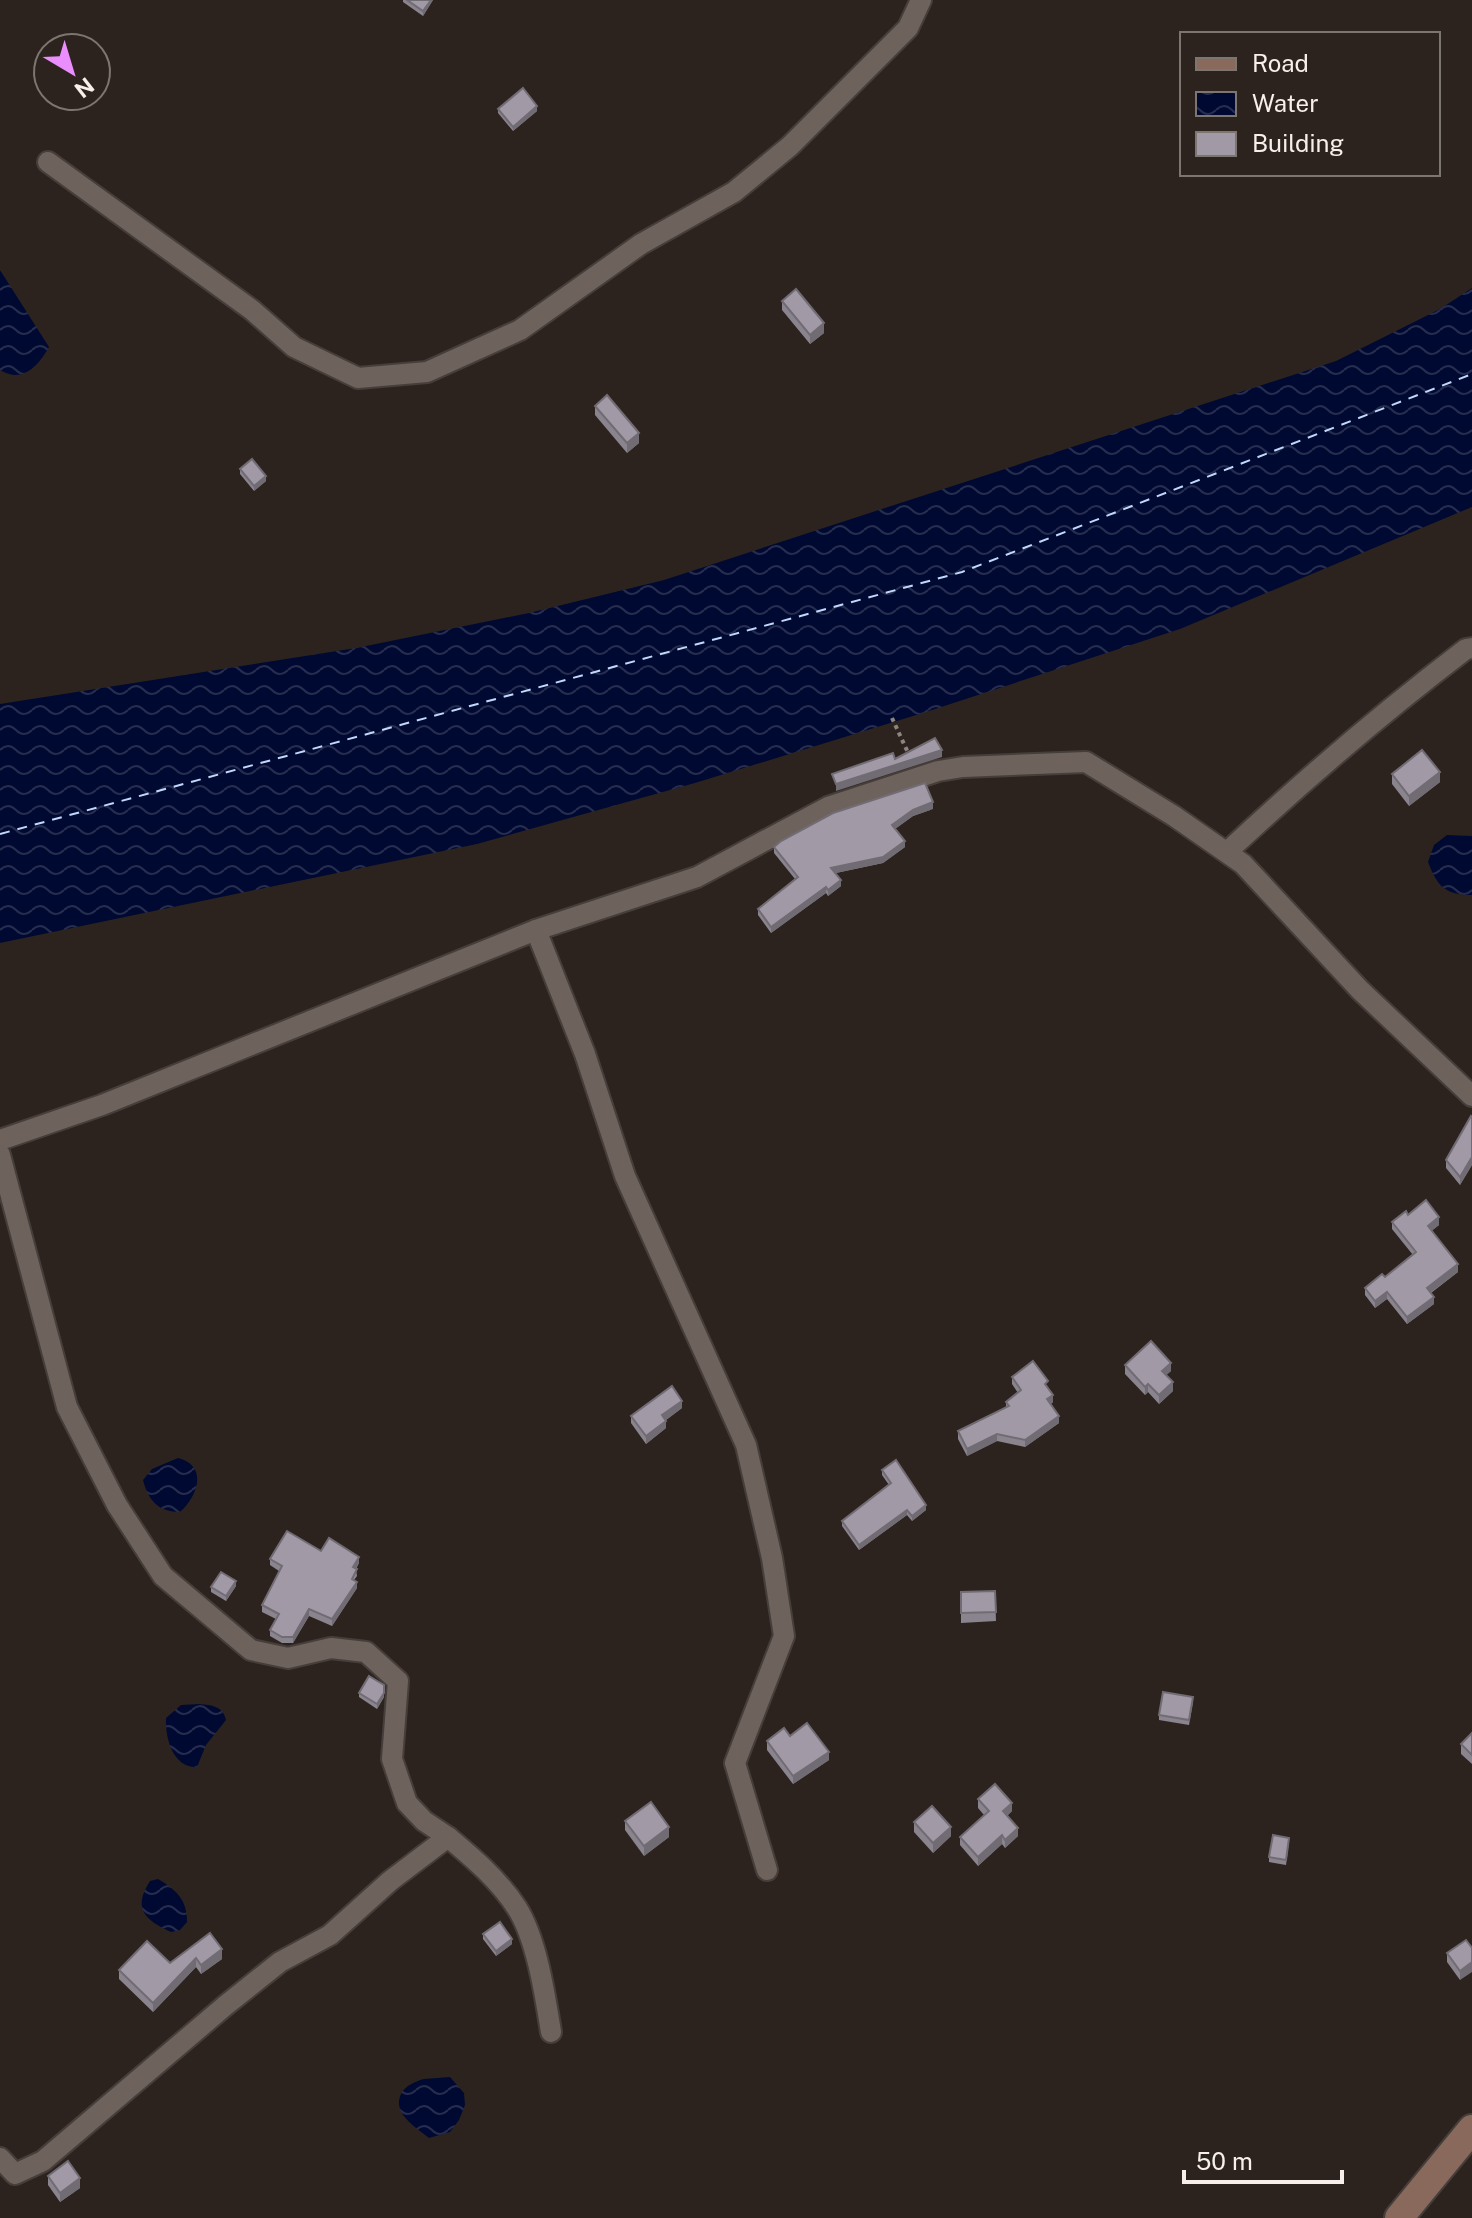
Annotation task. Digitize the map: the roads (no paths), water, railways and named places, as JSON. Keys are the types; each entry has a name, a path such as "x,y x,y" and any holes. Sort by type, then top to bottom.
{"main road":[{"path":"1399,2218 1472,2129"}],"street":[{"path":"48,162 252,310 294,347 358,378 427,372 520,330 641,244 734,192 790,146 908,28 921,0"},
{"path":"1227,852 1326,761 1411,690 1466,649 1472,648"},
{"path":"0,1140 102,1105 536,930 697,877 828,807 919,777 963,767 1086,762 1174,816 1243,864 1360,990 1472,1096"},
{"path":"536,930 585,1054 625,1176 746,1445 772,1558 784,1636 735,1763 767,1870"},
{"path":"0,1155 67,1407 117,1505 163,1576 251,1650 288,1658 331,1648 366,1652 398,1681 392,1759 407,1803 424,1821 481,1864 518,1909 541,1969 551,2032"},
{"path":"0,2158 15,2174 43,2161 226,2005 280,1962 330,1935 390,1881 448,1837"}],"water":[{"path":"0,270 49,347 40,361 23,374 8,374 0,370"},
{"path":"1472,288 1472,507 1180,629 695,783 477,844 0,943 0,704 356,648 529,613 664,580 1336,361 1440,309"},
{"path":"1447,835 1472,836 1472,895 1443,888 1431,870 1428,862 1434,845"},
{"path":"178,1458 188,1462 197,1475 195,1490 180,1512 155,1504 143,1480 152,1469"},
{"path":"199,1704 220,1709 226,1720 206,1745 197,1767 182,1763 176,1757 169,1743 166,1718 181,1705"},
{"path":"158,1879 171,1887 183,1902 187,1922 180,1930 171,1932 154,1923 144,1912 142,1899 145,1891 150,1881"},
{"path":"450,2077 464,2093 465,2105 450,2132 429,2138 406,2119 399,2100 402,2092 415,2082"}]}
